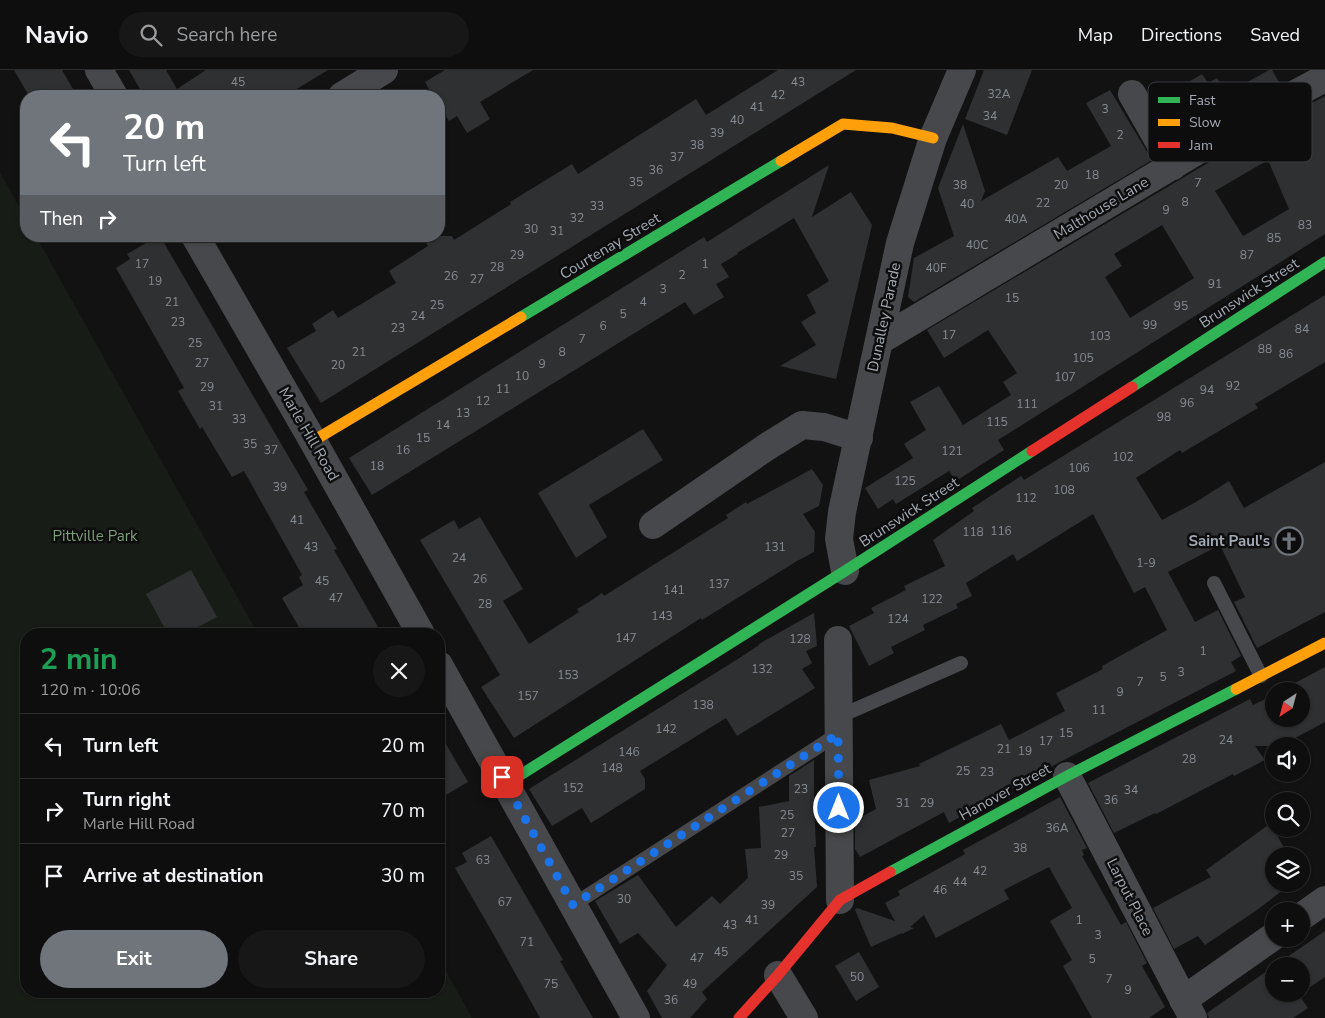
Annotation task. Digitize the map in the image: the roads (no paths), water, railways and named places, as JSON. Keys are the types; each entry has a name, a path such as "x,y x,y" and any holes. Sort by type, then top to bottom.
{"street":[{"path":"99,70 111,90"},
{"path":"352,90 384,70"},
{"name":"Dunalley Parade","path":"845,571 839,539 842,512 900,243 933,138 962,70"},
{"name":"Malthouse Lane","path":"1312,85 1325,78"},
{"path":"1132,94 1148,122"},
{"name":"Courtenay Street","path":"313,441 843,124 892,128 933,138"},
{"path":"1171,162 1173,166"},
{"name":"Malthouse Lane","path":"879,341 1180,162"},
{"name":"Marle Hill Road","path":"198,242 418,628"},
{"name":"Brunswick Street","path":"506,784 845,571 1325,262"},
{"path":"653,525 768,446 802,425 824,427 859,438"},
{"path":"838,640 840,900"},
{"name":"Hanover Street","path":"739,1018 778,975 840,900 1067,776 1325,643"},
{"path":"445,676 636,1018"},
{"name":"Larput Place","path":"1067,776 1188,1009"},
{"path":"1310,911 1325,900"},
{"path":"1188,1009 1265,944"},
{"path":"778,975 804,1018"}],"lane":[{"path":"1214,584 1261,676"},
{"path":"573,905 838,726 962,663"}],"place":[{"name":"Saint Paul's","path":"1289,541"}],"park label":[{"name":"Pittville Park","path":"95,536"}]}
